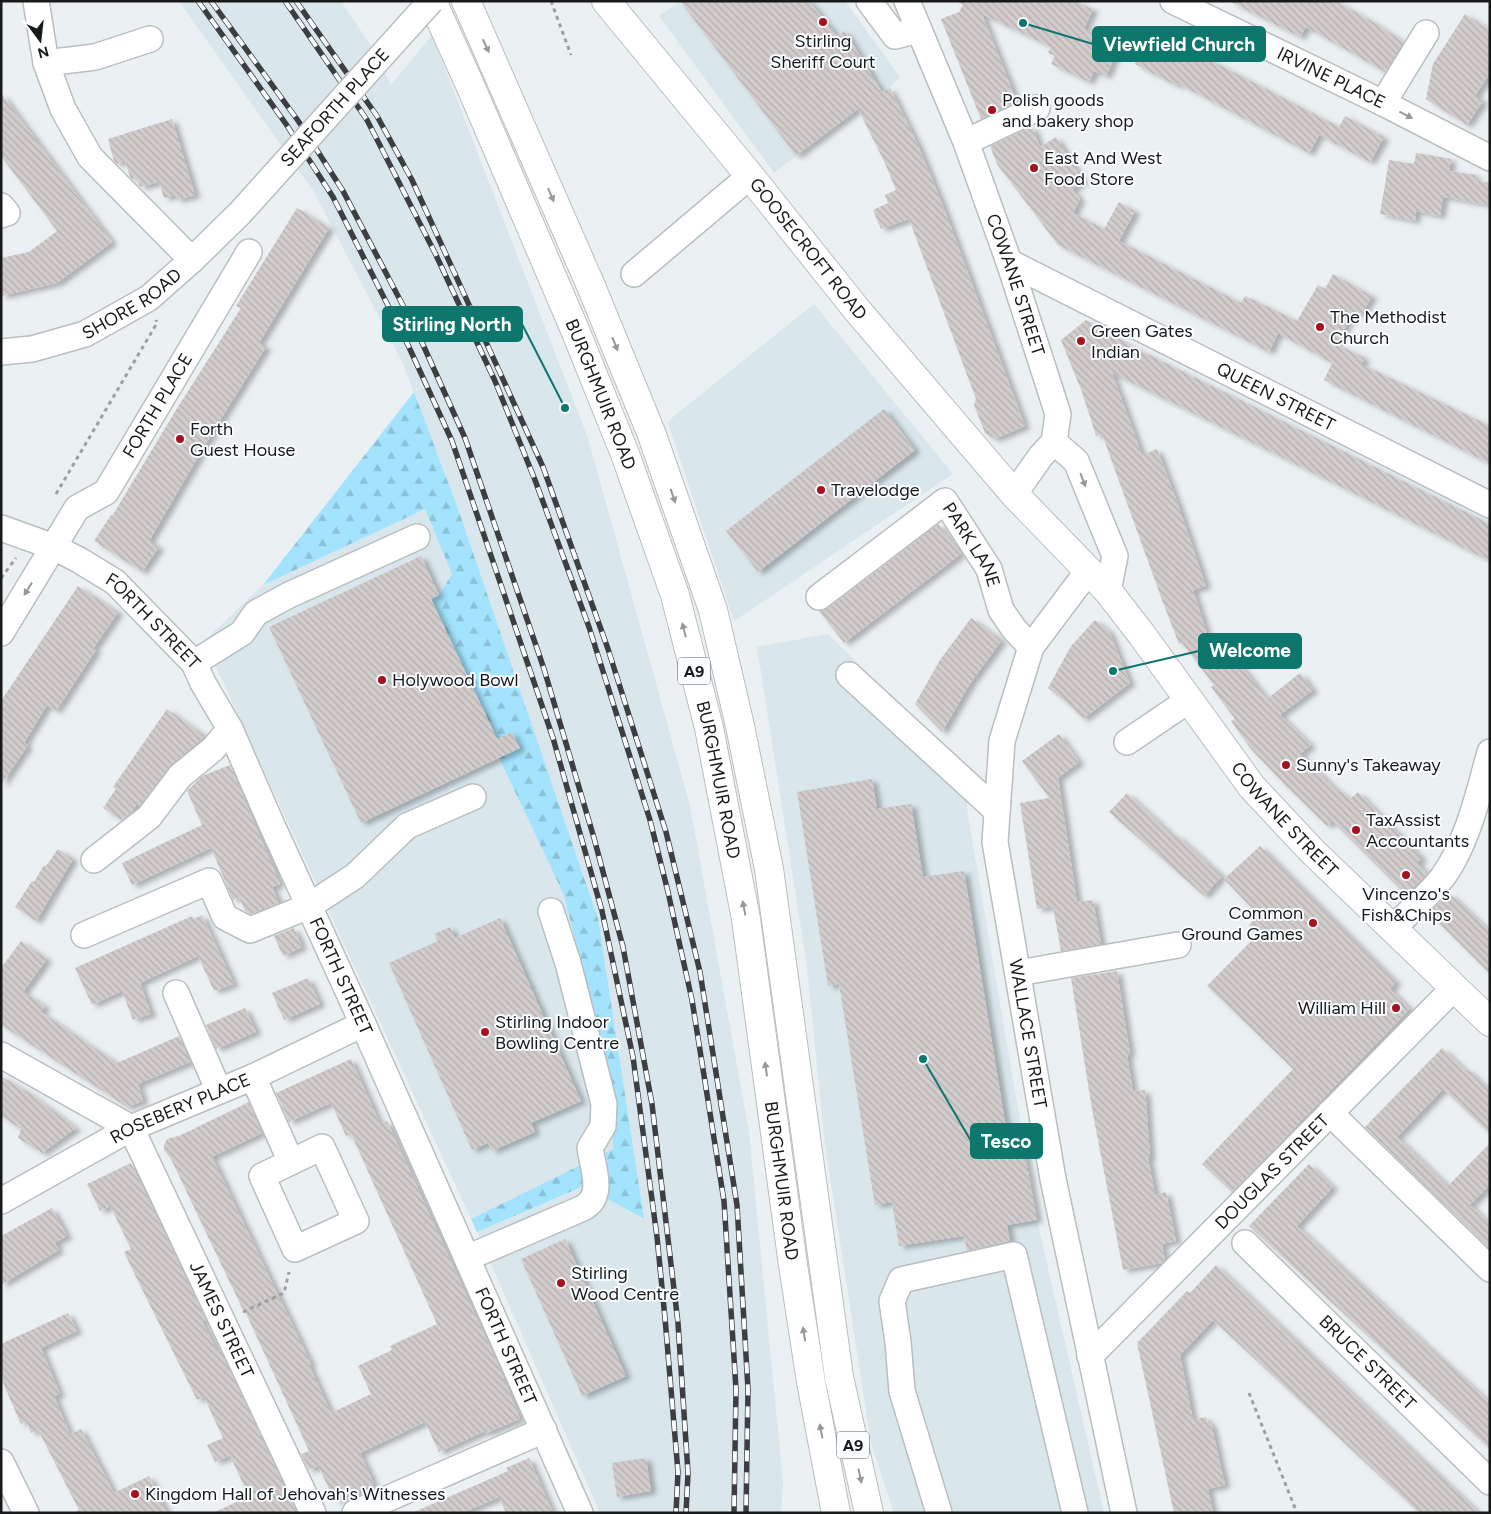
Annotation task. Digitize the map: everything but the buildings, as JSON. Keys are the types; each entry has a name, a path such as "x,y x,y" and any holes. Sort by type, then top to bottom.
{"main road":[{"name":"BURGHMUIR ROAD","path":"431,1 470,85 575,330 625,454 675,595 709,728 746,919 793,1265 811,1382 836,1513"},
{"name":"BURGHMUIR ROAD","path":"466,1 587,277 648,426 713,610 740,726 769,869 839,1377 861,1484 869,1513"},
{"name":"GOOSECROFT ROAD","path":"606,1 857,310 1014,494"},
{"name":"COWANE STREET","path":"1014,494 1108,592 1142,635 1252,787 1312,850 1490,1022"}],"street":[{"name":"SEAFORTH PLACE","path":"240,213 431,1"},
{"path":"868,1 907,33"},
{"path":"907,1 907,33"},
{"name":"IRVINE PLACE","path":"1173,1 1383,103 1490,158"},
{"path":"34,2 46,63 63,109 90,157 192,260"},
{"name":"COWANE STREET","path":"907,33 963,136 1009,262 1058,414 1054,442"},
{"path":"1383,103 1426,33"},
{"path":"46,63 95,58 150,39"},
{"path":"963,136 1037,108"},
{"path":"634,274 750,176"},
{"name":"SHORE ROAD","path":"1,352 32,349 85,334 149,298 192,260 240,213"},
{"name":"FORTH PLACE","path":"1,633 77,508 106,492 249,252"},
{"name":"QUEEN STREET","path":"1009,262 1490,505"},
{"path":"1014,494 1041,456 1054,442 1076,461 1115,556 1108,592"},
{"name":"PARK LANE","path":"819,598 945,501 989,569 1001,610 1014,629 1031,647"},
{"name":"FORTH STREET","path":"1,528 54,547 115,582 194,663 203,683 230,729 580,1513"},
{"path":"194,663 242,633 256,613 289,595 416,537"},
{"name":"WALLACE STREET","path":"1088,571 1031,647 1002,741 995,842 1053,1179 1124,1513"},
{"path":"849,675 998,811"},
{"path":"1127,742 1189,700"},
{"path":"94,860 149,817 180,776 212,749 230,729"},
{"path":"1393,928 1442,878 1471,820 1490,752"},
{"path":"84,935 209,881 225,917 250,930 309,906 355,876 407,826 473,797"},
{"path":"467,1258 583,1208 590,1204 596,1196 590,1148 603,1126 604,1104 568,963 550,911"},
{"path":"1018,973 1178,945"},
{"name":"DOUGLAS STREET","path":"1090,1356 1454,988"},
{"path":"176,993 219,1091"},
{"name":"ROSEBERY PLACE","path":"1,1201 131,1128 253,1076 363,1024"},
{"path":"1,1055 131,1128"},
{"path":"253,1076 291,1162"},
{"path":"1330,1113 1490,1269"},
{"name":"JAMES STREET","path":"131,1128 313,1513"},
{"path":"322,1147 356,1221 295,1249 262,1176 322,1147"},
{"name":"BRUCE STREET","path":"1245,1243 1490,1482"},
{"path":"938,1513 902,1392 892,1301 901,1280 1014,1255 1075,1513"},
{"path":"355,1513 544,1430"},
{"path":"1,1462 26,1513"}],"path":[{"path":"551,1 571,55"},
{"path":"56,495 157,323 149,298"},
{"path":"1,578 30,538"},
{"path":"222,1322 284,1293 295,1249"},
{"path":"1249,1393 1297,1513"}],"shaded area":[{"path":"179,1 341,1 371,46 391,85 432,35 588,438 690,806 749,1132 783,1482 781,1513 600,1513 477,1232 585,1186 643,1219 633,1149 458,509 402,361 314,192"},
{"path":"680,1 845,1 900,77 890,88 856,105 858,109 774,173 659,16"},
{"path":"814,304 953,474 734,621 668,423"},
{"path":"425,509 452,574 439,595 432,599 520,748 499,759 564,895 613,1091 613,1149 471,1219 204,641 263,585"},
{"path":"828,634 964,768 968,816 1037,1220 1104,1513 894,1513 871,1443 825,1144 807,967 757,647"}],"green space":[{"path":"414,392 458,509 598,919 644,1219 584,1186 477,1232 471,1219 613,1149 613,1091 564,895 499,758 520,748 497,739 431,599 439,595 452,574 425,509 263,585"}],"railway":[{"path":"198,1 286,124 333,197 408,345 452,441 553,738 602,911 633,1057 657,1237 665,1318 678,1472 676,1513"},
{"path":"211,1 299,122 343,191 420,338 465,438 544,669 594,838 623,947 652,1104 678,1323 688,1473 686,1513"},
{"path":"285,1 367,120 435,253 495,381 535,480 589,627 650,820 692,1000 724,1201 736,1389 734,1513"},
{"path":"296,1 377,116 412,180 543,467 608,649 666,832 700,972 737,1205 748,1389 746,1513"}],"place":[{"name":"Stirling Sheriff Court","path":"823,22"},
{"name":"Viewfield Church","path":"1023,23"},
{"name":"Polish goods and bakery shop","path":"992,110"},
{"name":"East And West Food Store","path":"1034,168"},
{"name":"The Methodist Church","path":"1320,327"},
{"name":"Green Gates Indian","path":"1081,341"},
{"name":"Stirling North","path":"565,408"},
{"name":"Forth Guest House","path":"180,439"},
{"name":"Travelodge","path":"821,490"},
{"name":"Welcome","path":"1113,671"},
{"name":"Holywood Bowl","path":"382,680"},
{"name":"Sunny's Takeaway","path":"1286,765"},
{"name":"TaxAssist Accountants","path":"1356,830"},
{"name":"Vincenzo's Fish&Chips","path":"1406,875"},
{"name":"Common Ground Games","path":"1313,923"},
{"name":"William Hill","path":"1396,1008"},
{"name":"Stirling Indoor Bowling Centre","path":"485,1032"},
{"name":"Tesco","path":"923,1059"},
{"name":"Stirling Wood Centre","path":"561,1283"},
{"name":"Kingdom Hall of Jehovah's Witnesses","path":"135,1494"}]}
